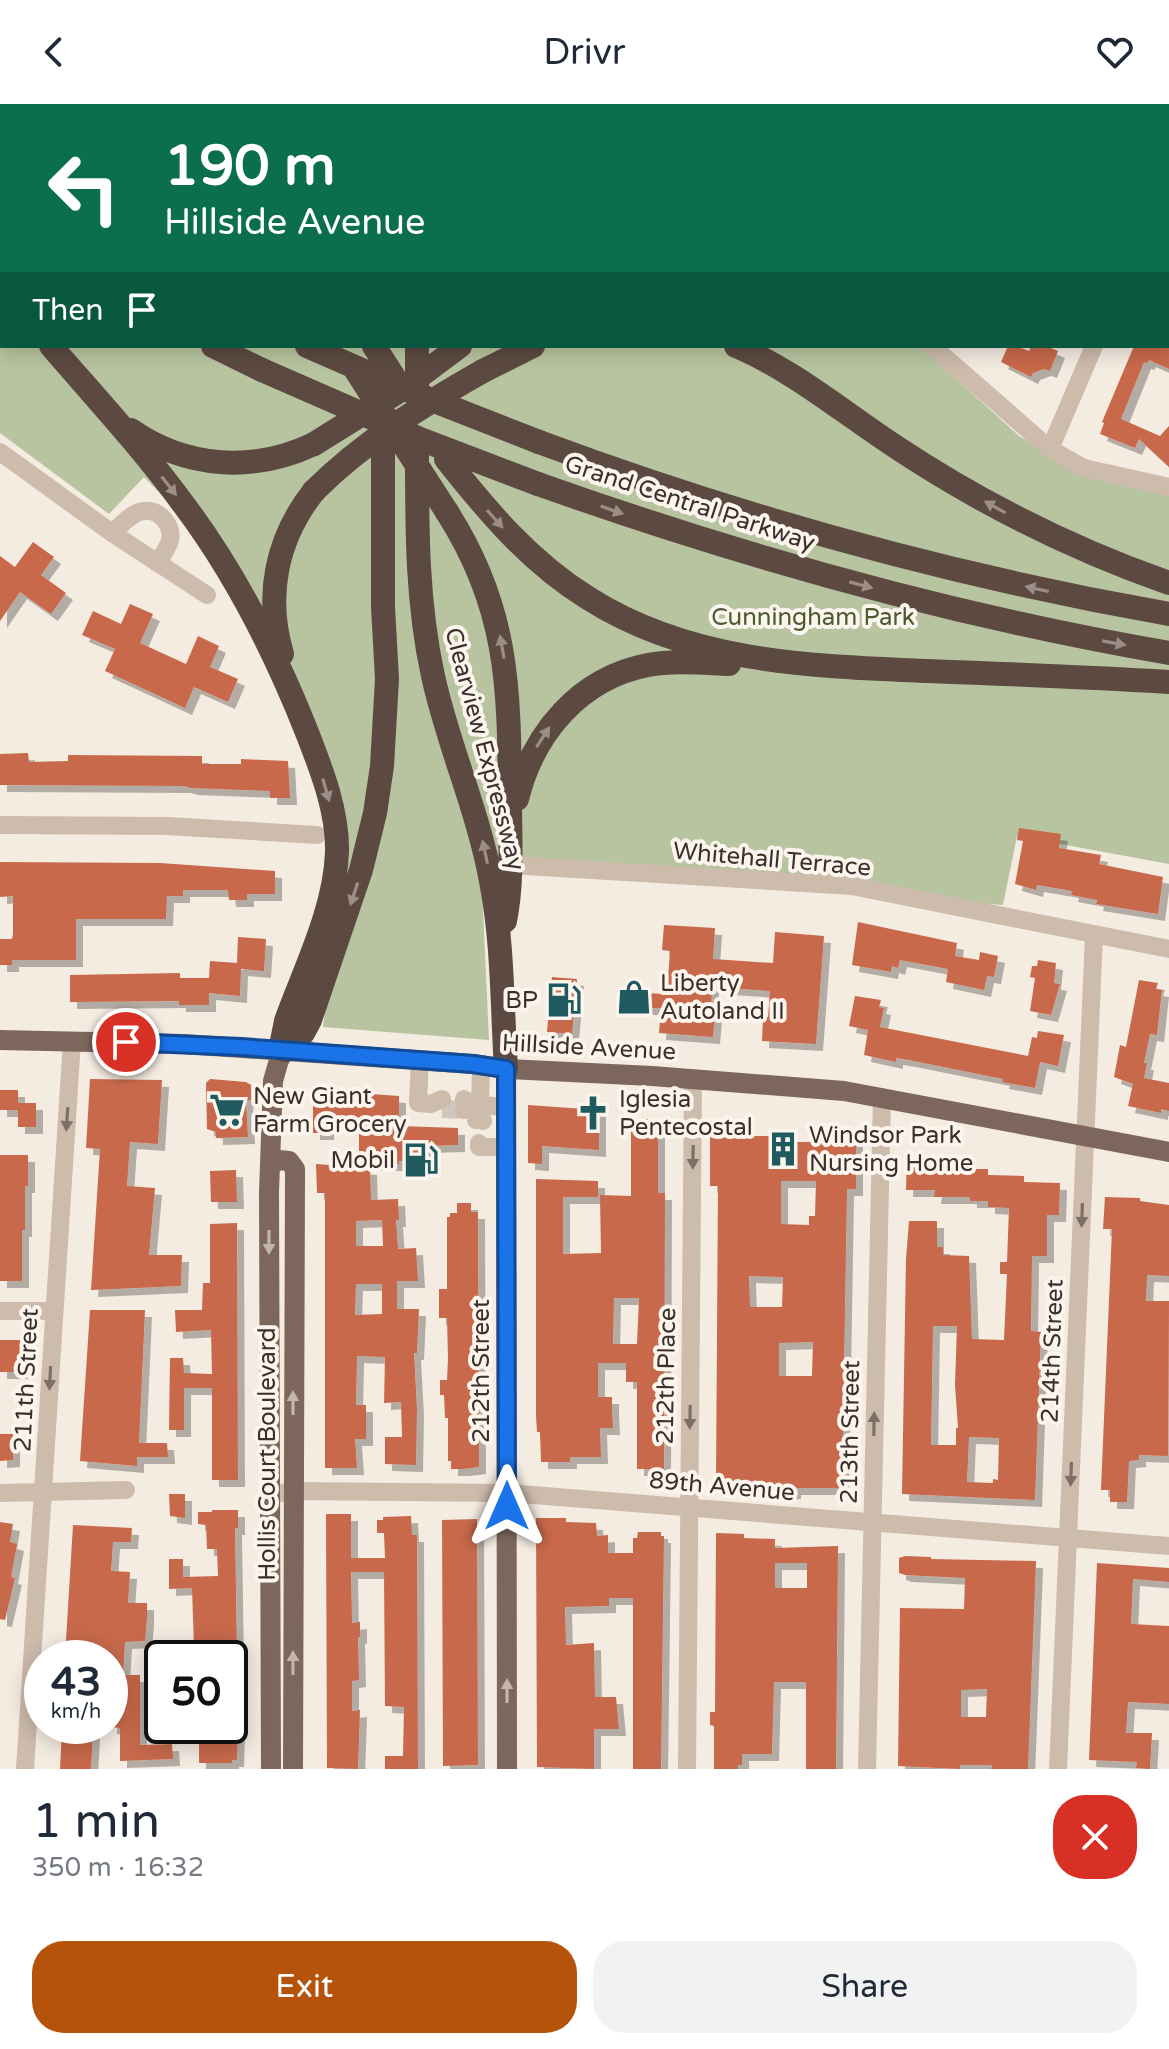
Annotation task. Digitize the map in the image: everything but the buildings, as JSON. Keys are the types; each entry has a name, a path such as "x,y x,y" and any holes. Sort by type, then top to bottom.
{"highway":[{"path":"53,348 184,505 224,563 276,662 315,754"},
{"name":"Grand Central Parkway","path":"217,348 420,439 538,484 707,541 858,585 1027,626 1169,653"},
{"name":"Grand Central Parkway","path":"312,348 419,395 665,487 815,533 1022,585 1169,614"},
{"path":"375,348 446,459 523,548 564,582 615,615 664,635 719,651 825,667"},
{"path":"383,348 383,607 387,679 379,790 361,870 310,1020 303,1033 285,1050 282,1041 286,1021 329,902 337,849 334,817 281,650 273,603 276,569 287,532 314,491 340,466 389,429 483,371 529,348"},
{"name":"Clearview Expressway","path":"417,348 417,545 422,608 440,704 484,844 494,898 500,945 506,1069"},
{"path":"102,404 130,429 151,443 175,453 206,462 255,463 314,444 404,388 457,348"},
{"path":"740,348 775,367 928,468 1001,511 1073,545 1169,583"},
{"path":"766,348 862,424"},
{"path":"344,352 474,559 486,587 501,641 508,700 510,865 509,898 500,945"},
{"path":"510,865 516,803 533,753 557,717 592,688 635,668 667,662 1169,682"}],"main road":[{"name":"Hillside Avenue","path":"0,1040 174,1043 506,1069 824,1089 882,1097 1169,1152"},
{"name":"Hollis Court Boulevard","path":"271,1769 269,1192 273,1081 285,1050"},
{"name":"212th Street","path":"506,1069 507,1769"},
{"name":"Hollis Court Boulevard","path":"272,1164 285,1159 295,1169 293,1769"},
{"path":"269,1282 293,1278"},
{"path":"269,1376 293,1372"},
{"path":"271,1611 293,1609"},
{"path":"271,1709 293,1707"}],"street":[{"path":"934,348 1050,449 1084,468 1169,487"},
{"path":"1050,449 1093,348"},
{"path":"0,452 112,533 207,595"},
{"path":"112,533 140,511 148,510 160,515 169,527 170,540 157,563"},
{"path":"0,825 167,826 317,835"},
{"name":"Whitehall Terrace","path":"510,865 852,886 1169,949"},
{"name":"214th Street","path":"1058,1769 1094,935"},
{"name":"211th Street","path":"25,1769 72,1041"},
{"path":"420,1060 418,1103 438,1104"},
{"path":"481,1066 476,1119 479,1147 506,1147"},
{"name":"212th Place","path":"687,1769 693,1079"},
{"name":"213th Street","path":"867,1769 882,1097"},
{"path":"476,1119 506,1107"},
{"path":"0,1311 54,1311"},
{"path":"0,1493 126,1490"},
{"name":"89th Avenue","path":"271,1495 292,1491 507,1493 1169,1546"}],"green space":[{"name":"Cunningham Park","path":"0,348 922,348 1019,436 1089,477 1169,495 1169,864 1017,836 1003,905 481,866 489,1040 323,1027 345,848 236,571 144,477 109,514 0,433"}],"tunnel":[{"path":"442,1109 464,1110"}],"place":[{"name":"Liberty Autoland II","path":"634,997"},
{"name":"BP","path":"564,1000"},
{"name":"New Giant Farm Grocery","path":"227,1110"},
{"name":"Iglesia Pentecostal","path":"593,1113"},
{"name":"Windsor Park Nursing Home","path":"783,1149"},
{"name":"Mobil","path":"421,1160"}],"route":[{"path":"126,1042 241,1047 506,1069 507,1506"}]}
